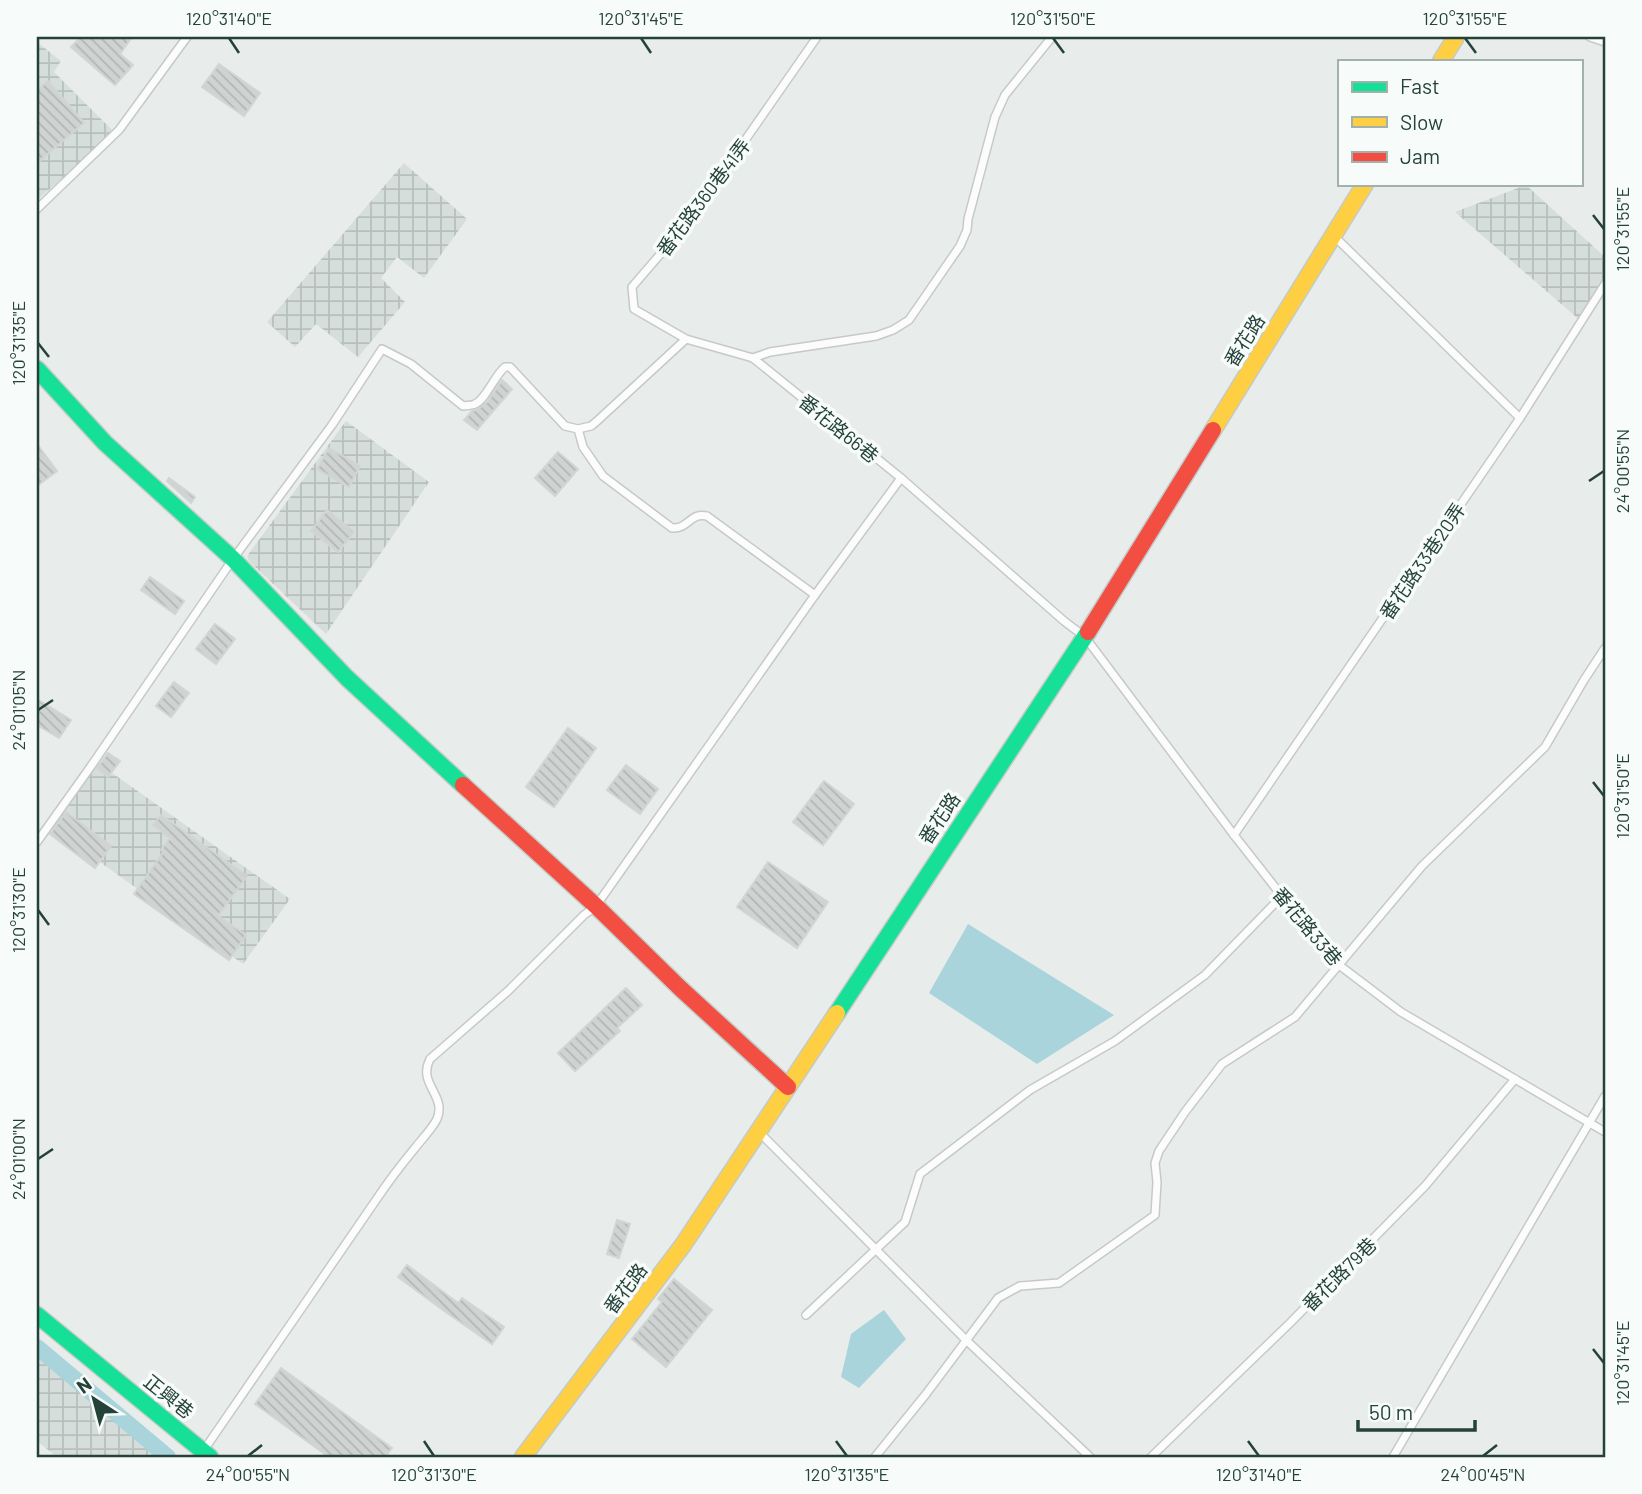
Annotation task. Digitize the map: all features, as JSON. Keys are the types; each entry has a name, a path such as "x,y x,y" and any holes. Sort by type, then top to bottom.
{"main road":[{"path":"1442,60 1456,37"},
{"name":"番花路","path":"523,1457 683,1245 788,1087 1085,637 1364,186"},
{"path":"37,369 105,443 233,559 347,678 596,906 788,1087"},
{"name":"正興巷","path":"37,1315 204,1455"}],"lane":[{"path":"37,209 119,130 187,37"},
{"name":"番花路360巷41弄","path":"686,339 635,309 632,287 688,222 817,37"},
{"path":"753,358 770,352 876,336 893,330 908,320 960,246 967,230 1001,102 1052,37"},
{"path":"1590,37 1605,43"},
{"path":"1333,235 1520,418"},
{"name":"番花路33巷20弄","path":"1234,835 1520,418 1605,284"},
{"path":"37,842 233,559 332,425 382,349 411,364 463,406 474,405 486,393 499,372 510,367 565,426 578,429 596,422 686,339"},
{"name":"番花路66巷","path":"686,339 753,358 901,478 1063,621 1085,637"},
{"path":"578,429 583,447 603,476 672,528 682,527 695,516 707,516 815,594"},
{"path":"204,1455 385,1188 437,1118 438,1100 426,1076 430,1059 508,991 596,906 815,594 901,478"},
{"name":"番花路33巷","path":"1085,637 1234,835 1339,965 1401,1012 1605,1132"},
{"path":"874,1457 926,1394 998,1298 1020,1286 1059,1283 1155,1215 1155,1163 1159,1151 1222,1064 1295,1017 1422,866 1545,747 1605,648"},
{"path":"806,1315 905,1222 920,1174 1030,1090 1115,1041 1205,975 1282,896"},
{"name":"番花路79巷","path":"1151,1457 1290,1323 1425,1186 1515,1079"},
{"path":"1393,1457 1605,1096"},
{"path":"757,1131 966,1340 1090,1457"}],"shaded area":[{"path":"37,42 61,61 54,72 112,130 83,160 37,200"},
{"path":"404,163 467,219 424,278 397,257 381,278 405,302 358,357 316,324 295,347 267,322"},
{"path":"1527,186 1605,257 1605,288 1582,322 1455,212"},
{"path":"346,421 429,482 326,634 249,561 247,556"},
{"path":"98,763 290,899 243,964 52,828"},
{"path":"37,1345 169,1457 57,1457 37,1441"}],"water":[{"path":"968,924 1114,1015 1037,1064 929,993"},
{"path":"884,1310 906,1339 859,1388 841,1377 851,1334"}],"building":[{"path":"81,37 132,37 120,54 133,65 115,85 71,47"},
{"path":"219,64 260,93 244,116 202,87"},
{"path":"48,81 84,123 37,163 37,90"},
{"path":"502,380 512,389 477,430 464,420 488,401"},
{"path":"37,444 57,471 37,486"},
{"path":"329,448 360,466 349,487 317,469"},
{"path":"558,452 578,469 555,496 535,478"},
{"path":"169,478 195,497 191,503 167,481"},
{"path":"327,510 354,532 338,552 311,531"},
{"path":"150,577 184,601 175,614 141,590"},
{"path":"215,624 235,639 216,664 196,649"},
{"path":"174,682 189,693 171,717 156,706"},
{"path":"37,699 71,720 59,738 37,725"},
{"path":"568,728 596,748 554,807 526,787"},
{"path":"108,753 120,761 108,777 97,768"},
{"path":"626,765 658,789 640,814 607,790"},
{"path":"824,781 854,804 823,845 793,822"},
{"path":"66,812 111,846 95,868 50,834"},
{"path":"161,815 247,876 218,916 246,935 229,960 134,894 170,838 153,825"},
{"path":"768,862 828,902 797,948 737,907"},
{"path":"626,988 642,1005 617,1028 620,1031 575,1071 558,1053"},
{"path":"617,1220 630,1224 619,1258 607,1254"},
{"path":"407,1265 458,1303 462,1298 504,1327 492,1344 398,1277"},
{"path":"674,1279 712,1310 666,1367 632,1339 662,1302 658,1299"},
{"path":"281,1368 392,1448 385,1457 329,1457 255,1404"}],"waterway":[{"path":"37,1347 168,1457"}],"traffic: fast":[{"path":"37,369 105,443 233,559 347,678 463,785"},
{"path":"837,1013 1088,632"},
{"path":"37,1315 210,1457"}],"traffic: slow":[{"path":"1442,60 1456,37"},
{"path":"1213,430 1364,186"},
{"path":"523,1457 683,1245 837,1013"}],"traffic: jam":[{"path":"1088,632 1213,430"},
{"path":"463,785 788,1087"}]}
